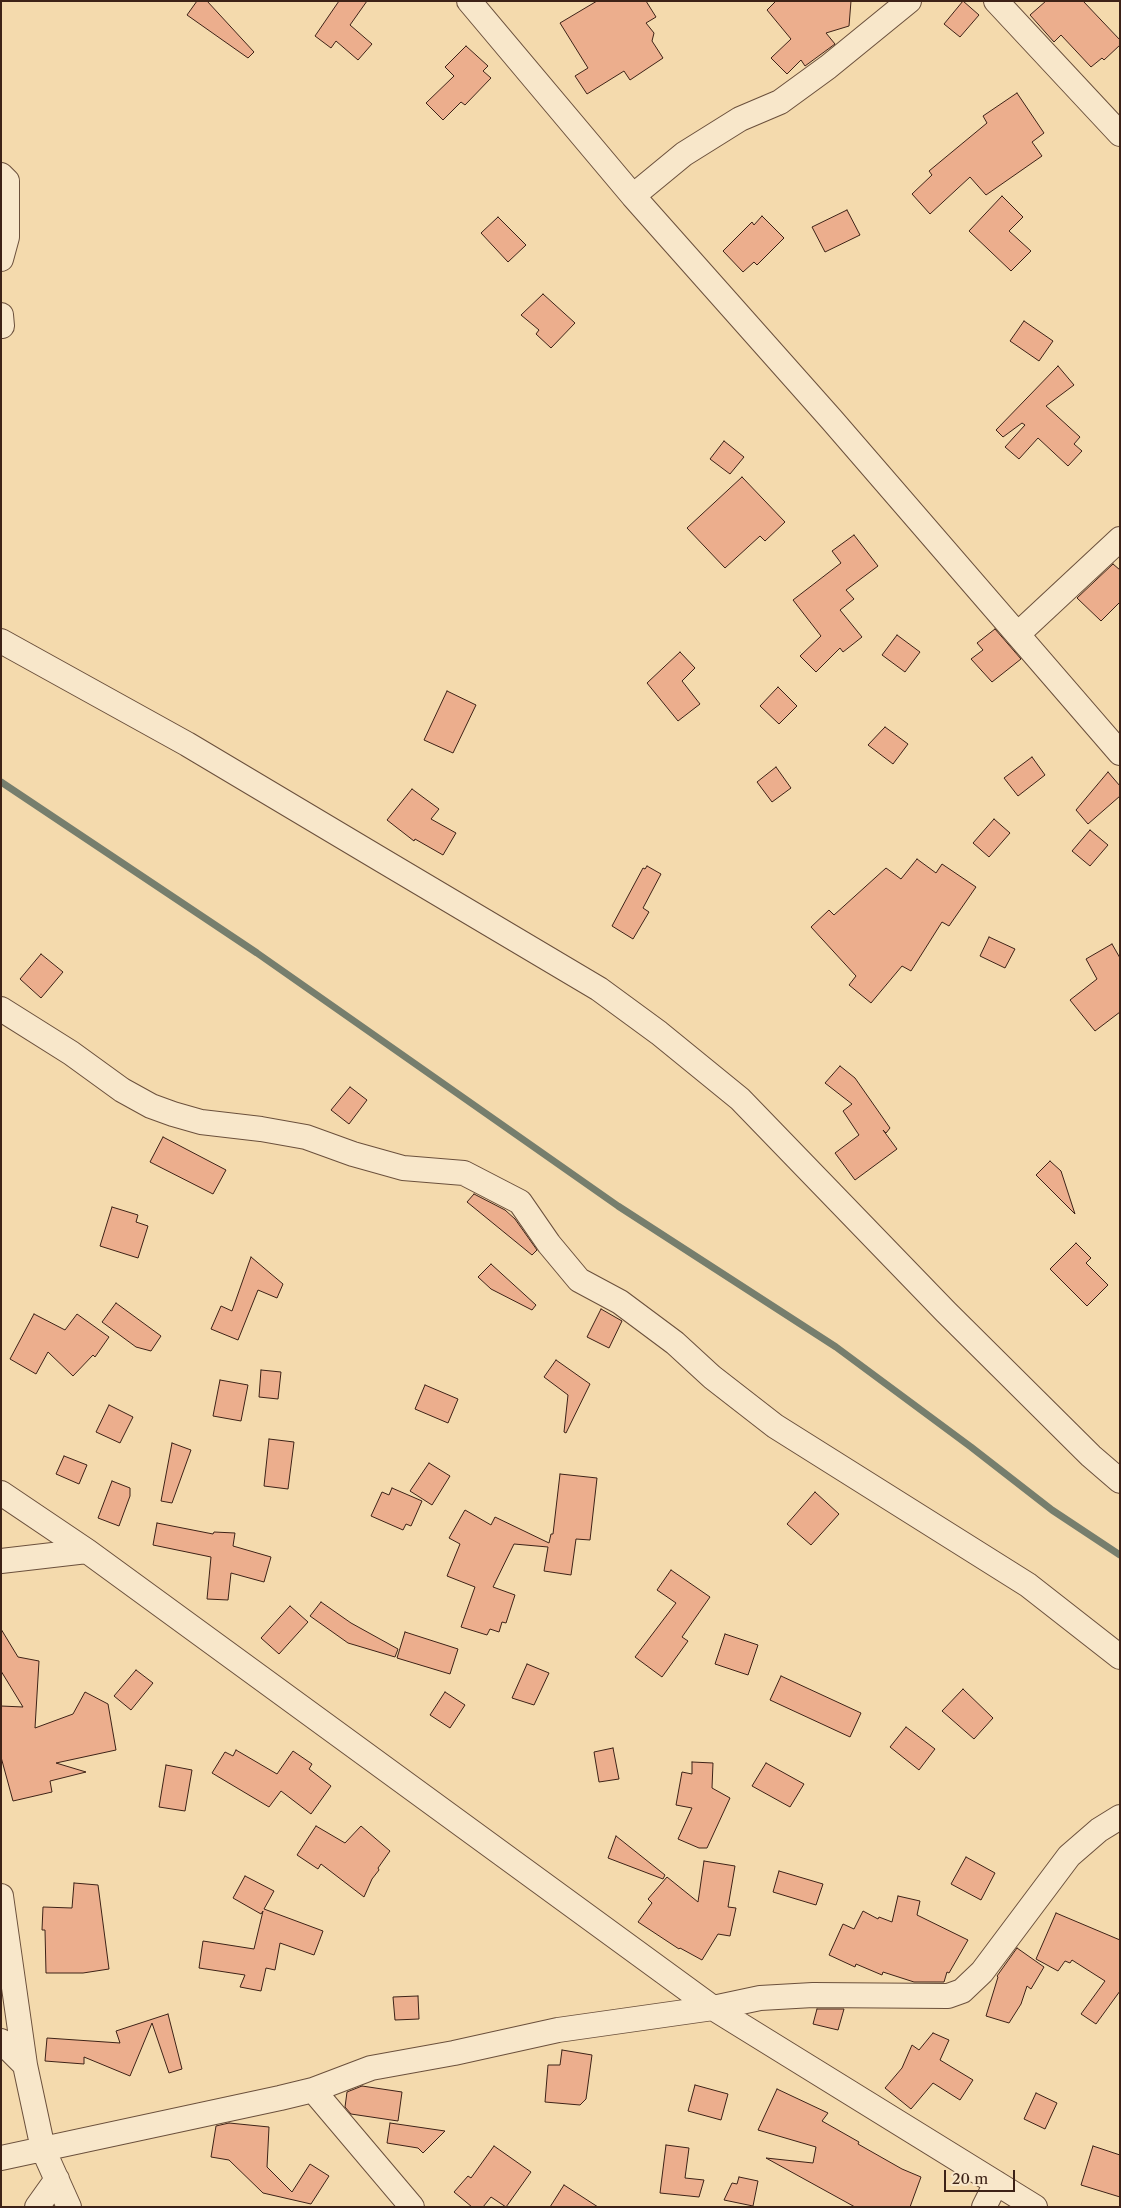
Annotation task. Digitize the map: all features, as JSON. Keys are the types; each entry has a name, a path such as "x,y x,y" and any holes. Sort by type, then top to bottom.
{"street":[{"path":"469,1 633,196 838,427 1120,753"},
{"path":"633,196 684,154 740,119 780,102 828,67 909,1"},
{"path":"996,1 1120,134"},
{"path":"1,176 7,181 7,237 1,259"},
{"path":"1018,634 1120,539"},
{"path":"1,641 187,744 397,869 598,989 659,1033 740,1099 946,1312 1091,1456 1120,1481"},
{"path":"1,1009 71,1053 122,1090 151,1106 201,1122 262,1129 306,1137 353,1154 403,1168 464,1172 520,1202 549,1244 579,1280 620,1302 675,1342 712,1377 775,1426 1028,1585 1120,1657"},
{"path":"1,1493 86,1551 713,2008 1035,2207"},
{"path":"1,1561 86,1551"},
{"path":"1,2158 313,2090 371,2068 454,2053 558,2030 713,2008 760,1998 813,1995 948,1996 962,1991 982,1972 1069,1856 1100,1830 1120,1817"},
{"path":"1,1896 26,2065 43,2149 69,2207"},
{"path":"1,2041 26,2065"},
{"path":"313,2090 412,2207"},
{"path":"37,2207 57,2179"},
{"path":"984,2207 996,2183"}],"building":[{"path":"197,1 207,1 254,52 248,58 187,15"},
{"path":"339,1 367,1 350,25 372,44 358,60 336,41 331,48 315,36"},
{"path":"597,1 646,1 656,17 646,23 654,33 652,41 663,58 630,80 624,71 587,94 575,76 588,68 560,23"},
{"path":"776,1 851,1 849,26 826,33 835,44 805,66 801,60 787,74 771,58 791,39 767,10"},
{"path":"963,1 979,15 960,37 944,24"},
{"path":"1046,1 1083,1 1120,40 1120,45 1104,60 1102,58 1091,67 1061,35 1054,42 1030,15"},
{"path":"466,46 488,66 483,71 491,78 465,105 461,102 443,120 426,103 454,76 445,67"},
{"path":"1017,93 1044,133 1032,142 1042,156 986,195 970,177 930,214 912,194 932,175 929,171 987,123 983,116"},
{"path":"1002,196 1023,217 1009,231 1031,251 1011,271 969,231"},
{"path":"847,210 860,235 825,252 812,227"},
{"path":"762,216 784,238 757,265 754,262 743,272 723,251 752,222 754,225"},
{"path":"498,217 526,245 508,262 481,233"},
{"path":"543,294 575,323 551,348 536,334 539,330 521,315"},
{"path":"1024,321 1053,341 1039,361 1010,341"},
{"path":"1058,366 1074,385 1046,406 1080,437 1074,444 1082,451 1068,466 1038,438 1019,459 1005,447 1025,425 1022,423 1003,437 996,430"},
{"path":"724,441 744,457 730,474 710,459"},
{"path":"742,477 785,522 765,541 760,536 725,568 687,528"},
{"path":"854,535 878,566 846,590 854,599 840,610 862,637 843,652 840,648 816,672 800,656 821,636 793,600 841,563 832,551"},
{"path":"1113,564 1120,570 1120,602 1101,621 1077,598"},
{"path":"995,629 1021,659 992,682 971,659 983,650 977,643"},
{"path":"897,635 920,652 905,672 882,655"},
{"path":"680,652 695,668 682,681 700,704 678,721 647,683"},
{"path":"778,687 797,706 779,724 760,706"},
{"path":"447,691 476,705 453,753 424,740"},
{"path":"885,727 908,744 893,764 868,745"},
{"path":"1032,757 1045,775 1018,796 1004,778"},
{"path":"776,767 791,788 772,802 757,782"},
{"path":"1108,772 1120,786 1120,796 1088,824 1076,810"},
{"path":"412,789 439,809 431,819 456,833 443,855 415,839 414,841 387,820"},
{"path":"994,819 1010,833 989,857 973,843"},
{"path":"1090,830 1108,845 1090,866 1072,851"},
{"path":"917,859 936,873 942,864 976,887 949,926 942,922 911,971 902,966 871,1003 849,985 856,976 811,927 829,910 834,915 886,868 901,879"},
{"path":"647,866 661,874 643,908 649,912 633,939 612,926 643,868 645,869"},
{"path":"989,937 1015,949 1005,968 980,956"},
{"path":"1112,944 1120,958 1120,1012 1095,1031 1070,1000 1097,979 1086,959"},
{"path":"41,954 63,972 41,998 20,979"},
{"path":"840,1066 855,1078 890,1128 886,1133 883,1130 897,1149 855,1180 835,1153 859,1135 843,1111 852,1104 825,1083"},
{"path":"350,1087 367,1100 349,1124 331,1110"},
{"path":"163,1137 226,1170 213,1194 150,1162"},
{"path":"1050,1161 1061,1171 1075,1214 1036,1175"},
{"path":"474,1194 505,1210 515,1219 537,1250 532,1255 467,1202"},
{"path":"112,1207 138,1215 136,1222 148,1226 138,1258 100,1246"},
{"path":"1076,1243 1091,1258 1086,1263 1108,1285 1087,1306 1050,1269"},
{"path":"251,1257 283,1284 277,1298 258,1290 238,1340 211,1329 221,1306 232,1311"},
{"path":"491,1264 536,1305 532,1310 491,1289 478,1277"},
{"path":"116,1303 161,1336 151,1351 136,1347 102,1322"},
{"path":"601,1309 622,1321 609,1348 587,1337"},
{"path":"34,1314 65,1330 77,1314 109,1337 95,1357 93,1355 73,1376 48,1352 36,1374 10,1359"},
{"path":"556,1360 590,1384 566,1433 564,1432 568,1395 544,1377"},
{"path":"261,1370 281,1372 278,1399 259,1397"},
{"path":"220,1380 248,1385 241,1421 213,1416"},
{"path":"425,1385 458,1399 448,1423 415,1409"},
{"path":"109,1405 133,1417 120,1443 96,1432"},
{"path":"269,1439 294,1442 288,1489 264,1486"},
{"path":"172,1443 191,1450 172,1503 161,1501"},
{"path":"64,1456 87,1465 79,1484 56,1474"},
{"path":"429,1463 450,1476 432,1505 410,1491"},
{"path":"560,1474 597,1478 590,1540 576,1539 571,1575 544,1571 548,1547 514,1544 493,1587 515,1595 506,1623 502,1622 499,1632 490,1629 487,1635 461,1627 475,1587 447,1576 460,1544 449,1538 465,1510 491,1525 495,1517 549,1543 551,1534 553,1534"},
{"path":"112,1481 130,1488 130,1496 119,1526 98,1518"},
{"path":"392,1488 422,1501 411,1526 406,1524 403,1530 371,1516 382,1492 389,1495"},
{"path":"815,1492 839,1514 811,1545 787,1524"},
{"path":"157,1523 213,1534 214,1532 235,1533 233,1546 271,1557 264,1582 231,1573 228,1600 207,1599 211,1557 153,1545"},
{"path":"671,1570 710,1597 682,1637 688,1641 662,1677 635,1657 676,1603 657,1590"},
{"path":"321,1602 351,1623 398,1649 395,1657 348,1643 310,1616"},
{"path":"290,1606 308,1622 279,1654 261,1638"},
{"path":"1,1629 18,1657 39,1661 35,1728 73,1714 85,1692 108,1704 116,1750 56,1763 86,1772 50,1781 52,1792 13,1801 1,1757 1,1706 23,1707 1,1671"},
{"path":"405,1632 458,1649 450,1674 397,1658"},
{"path":"725,1634 758,1645 748,1675 715,1664"},
{"path":"527,1664 549,1673 534,1705 512,1698"},
{"path":"136,1670 153,1683 131,1710 114,1696"},
{"path":"781,1676 861,1713 850,1737 770,1700"},
{"path":"963,1689 993,1718 974,1739 942,1711"},
{"path":"445,1692 465,1705 450,1728 430,1715"},
{"path":"906,1727 935,1749 919,1770 890,1747"},
{"path":"613,1748 619,1779 599,1782 594,1752"},
{"path":"236,1750 277,1774 293,1751 312,1764 309,1769 331,1786 311,1814 281,1791 269,1807 212,1773 225,1752 233,1756"},
{"path":"692,1762 713,1763 712,1788 730,1798 707,1848 699,1848 678,1839 692,1808 676,1805 682,1772 692,1774"},
{"path":"766,1763 804,1784 790,1807 752,1786"},
{"path":"166,1765 192,1770 185,1811 159,1807"},
{"path":"316,1826 345,1843 361,1826 390,1851 378,1868 379,1870 372,1879 364,1897 321,1864 318,1869 297,1855"},
{"path":"616,1836 665,1875 663,1879 608,1858"},
{"path":"966,1857 995,1873 981,1900 951,1884"},
{"path":"704,1861 735,1866 728,1907 736,1908 730,1936 718,1934 702,1960 679,1949 638,1922 652,1903 648,1899 667,1877 698,1902"},
{"path":"779,1871 823,1884 816,1905 773,1892"},
{"path":"245,1876 274,1891 264,1909 323,1931 314,1955 280,1943 275,1970 266,1968 261,1991 240,1987 245,1975 199,1968 203,1941 254,1949 263,1911 261,1914 233,1898"},
{"path":"74,1883 98,1885 109,1969 83,1973 46,1973 45,1930 42,1930 43,1907 72,1908"},
{"path":"898,1896 920,1901 917,1915 968,1940 949,1973 947,1972 944,1982 914,1982 883,1972 882,1975 856,1964 855,1967 829,1955 843,1924 854,1929 863,1911 878,1919 879,1917 892,1922"},
{"path":"1056,1913 1120,1940 1120,1991 1096,2024 1081,2014 1105,1981 1072,1960 1070,1963 1065,1961 1058,1971 1036,1959"},
{"path":"1017,1948 1044,1967 1031,1989 1027,1986 1021,2004 1009,2023 986,2016 997,1976"},
{"path":"418,1996 419,2019 395,2020 393,1997"},
{"path":"817,2009 844,2009 838,2030 813,2024"},
{"path":"168,2014 182,2069 169,2073 152,2023 130,2076 84,2057 84,2064 45,2061 47,2038 120,2043 116,2031"},
{"path":"933,2033 949,2040 940,2060 973,2080 960,2100 933,2083 911,2109 885,2088 902,2068 912,2045 919,2050"},
{"path":"562,2050 592,2055 586,2099 580,2105 545,2102 548,2065 560,2065"},
{"path":"695,2085 728,2094 721,2120 688,2111"},
{"path":"362,2086 402,2092 398,2121 351,2114 345,2107 347,2092"},
{"path":"777,2089 828,2113 822,2121 902,2169 921,2177 910,2207 855,2207 766,2158 813,2163 816,2147 758,2130"},
{"path":"1036,2093 1057,2103 1045,2129 1024,2119"},
{"path":"229,2123 269,2127 267,2167 292,2192 310,2164 329,2176 311,2204 263,2193 229,2160 211,2157 216,2126"},
{"path":"390,2123 445,2131 423,2153 418,2148 387,2143"},
{"path":"666,2145 689,2148 685,2178 704,2180 699,2197 660,2193"},
{"path":"494,2146 531,2172 506,2207 491,2197 483,2207 472,2207 454,2192 468,2176 471,2178"},
{"path":"1093,2146 1120,2155 1120,2197 1081,2185"},
{"path":"739,2177 758,2181 753,2206 724,2200 732,2183 737,2184"},
{"path":"564,2185 598,2207 550,2207"}],"waterway":[{"path":"1,782 257,953 618,1206 836,1347 1052,1510 1120,1555"}]}
